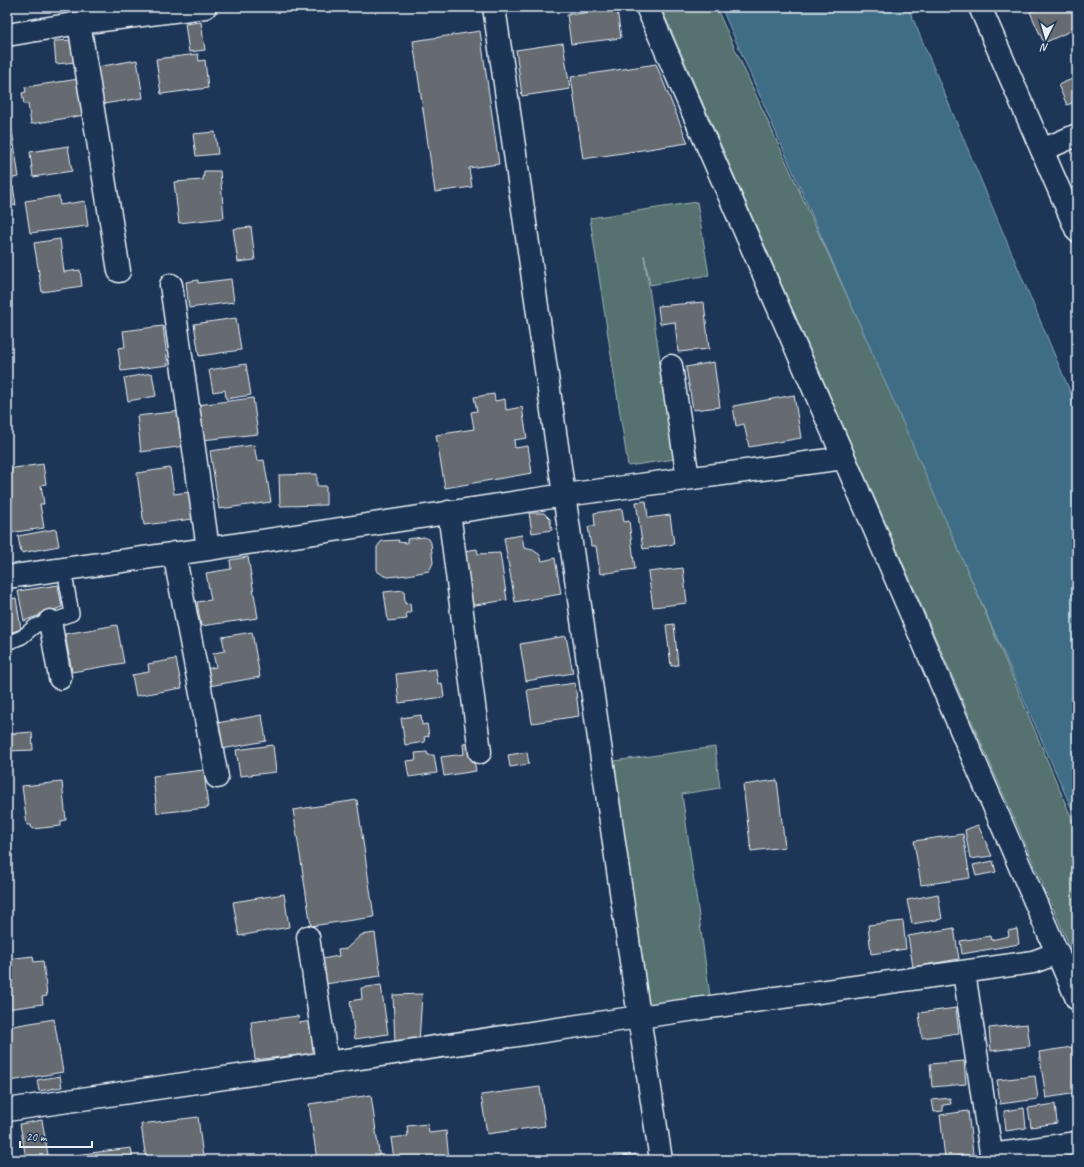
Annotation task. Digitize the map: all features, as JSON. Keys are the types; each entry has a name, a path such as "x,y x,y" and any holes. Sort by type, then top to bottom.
{"street":[{"path":"7,35 79,23 205,7"},
{"path":"494,7 639,1017 661,1160"},
{"path":"647,7 844,458 1077,999"},
{"path":"980,7 1077,231"},
{"path":"79,23 120,271"},
{"path":"1042,150 1077,135"},
{"path":"171,285 208,548"},
{"path":"671,366 688,478"},
{"path":"7,577 565,495 844,458"},
{"path":"449,512 480,752"},
{"path":"174,553 216,777"},
{"path":"50,621 60,678"},
{"path":"308,937 327,1063"},
{"path":"7,1110 639,1017 1033,962 1058,953"},
{"path":"964,972 991,1157 1077,1143"}],"lane":[{"path":"7,643 22,637 35,626 72,614 64,569"}],"green space":[{"path":"661,7 716,7 917,450 1077,831 1077,963"},
{"path":"697,202 709,275 650,285 644,255 675,459 628,466 590,218"},
{"path":"715,747 720,788 682,794 710,996 648,1004 614,761"}],"water":[{"path":"721,7 908,7 1077,408 1077,821"}],"building":[{"path":"1036,7 1077,7 1077,28 1044,43 1030,12 1037,9"},
{"path":"617,9 621,38 571,44 567,15"},
{"path":"201,22 205,50 189,52 185,24"},
{"path":"480,31 499,164 469,168 472,187 435,192 413,41"},
{"path":"74,40 76,62 56,64 54,41"},
{"path":"563,43 570,89 522,96 516,50"},
{"path":"198,54 199,61 205,60 208,88 161,94 156,59"},
{"path":"137,60 143,98 103,104 97,67"},
{"path":"656,64 688,143 583,159 571,77"},
{"path":"1077,77 1077,101 1067,105 1058,85"},
{"path":"79,79 85,115 31,124 28,104 24,104 22,93 26,92 25,87"},
{"path":"7,98 19,177 7,179"},
{"path":"215,132 218,154 196,156 193,134"},
{"path":"68,146 72,171 33,177 30,152"},
{"path":"204,171 220,171 224,218 179,223 174,182 203,180"},
{"path":"13,186 16,205 7,206 7,187"},
{"path":"59,196 60,205 85,201 88,226 30,233 25,201"},
{"path":"251,227 255,260 238,262 233,229"},
{"path":"60,239 64,272 80,270 82,286 42,292 34,243"},
{"path":"231,279 234,302 189,308 186,282 198,280 198,283"},
{"path":"704,302 709,349 678,352 675,322 660,324 658,306"},
{"path":"236,318 241,350 199,356 194,324"},
{"path":"163,326 168,365 121,371 118,348 125,347 123,331"},
{"path":"714,362 720,407 693,410 686,367"},
{"path":"246,364 251,395 226,399 225,390 213,392 209,370"},
{"path":"152,373 156,396 128,401 124,378"},
{"path":"494,394 495,401 505,399 506,410 522,407 527,438 514,440 515,448 528,446 532,473 445,488 436,435 474,429 471,412 477,411 474,397"},
{"path":"794,395 801,438 749,447 744,424 736,426 733,406"},
{"path":"253,398 258,434 202,440 197,405"},
{"path":"181,411 185,446 141,452 137,416"},
{"path":"254,445 257,461 264,460 271,502 219,509 210,451"},
{"path":"43,464 46,484 41,485 44,504 40,504 44,528 8,533 7,491 9,490 7,469"},
{"path":"170,468 174,494 189,492 193,519 144,525 137,473"},
{"path":"317,474 317,486 326,486 326,505 280,506 279,475"},
{"path":"646,501 648,518 670,515 674,544 643,549 636,502"},
{"path":"622,509 624,522 629,521 635,569 600,574 596,546 591,546 588,527 595,526 594,513"},
{"path":"529,513 544,513 550,519 552,530 532,533"},
{"path":"56,529 59,546 21,553 18,536"},
{"path":"522,535 524,548 533,550 540,555 542,561 555,558 561,594 515,602 504,538"},
{"path":"424,537 429,539 431,543 433,563 429,571 389,577 384,576 377,571 377,547 382,541 399,540 398,542 407,543 407,539"},
{"path":"477,549 478,554 500,553 507,600 469,606 464,551"},
{"path":"248,557 258,618 201,626 197,602 211,600 206,573 231,569 230,560"},
{"path":"683,568 687,603 653,607 648,572"},
{"path":"58,585 62,607 24,621 18,591"},
{"path":"404,590 405,604 410,603 411,613 406,613 407,619 388,621 384,592"},
{"path":"16,598 21,629 7,634 7,600"},
{"path":"674,624 678,665 671,666 666,625"},
{"path":"117,625 124,663 72,672 65,634"},
{"path":"252,632 260,677 209,686 206,669 216,667 213,653 225,651 222,637"},
{"path":"566,636 573,673 526,681 520,644"},
{"path":"176,659 182,688 136,696 132,675 149,672 148,664"},
{"path":"436,669 438,684 442,683 444,697 399,703 396,674"},
{"path":"575,683 579,716 532,723 527,690"},
{"path":"262,715 266,741 222,749 217,723"},
{"path":"421,715 422,725 427,724 429,736 424,737 425,742 405,745 401,718"},
{"path":"32,732 33,750 7,751 7,734"},
{"path":"471,743 476,771 444,776 441,757 464,754 463,744"},
{"path":"273,745 276,772 240,776 236,750"},
{"path":"427,752 428,755 434,755 437,773 409,777 406,761 416,760 415,753"},
{"path":"527,752 529,764 510,767 508,755"},
{"path":"204,770 208,808 157,813 153,776"},
{"path":"777,780 785,847 751,851 743,785"},
{"path":"62,782 66,820 61,821 61,826 32,829 31,825 27,825 22,786"},
{"path":"357,800 374,917 311,926 293,810"},
{"path":"978,825 992,856 970,859 965,830"},
{"path":"963,834 970,878 921,885 914,841"},
{"path":"993,861 996,872 976,876 973,865"},
{"path":"284,894 289,927 239,936 233,902"},
{"path":"938,894 942,919 912,924 907,900"},
{"path":"903,921 906,949 871,954 868,925"},
{"path":"954,928 959,959 913,967 908,936"},
{"path":"1017,929 1019,944 962,954 960,941 990,936 991,940 1009,936 1008,931"},
{"path":"375,933 381,976 325,984 322,959 339,956 338,950 346,949 361,935"},
{"path":"33,956 34,962 43,961 47,996 42,997 43,1004 7,1009 7,959"},
{"path":"381,985 388,1034 355,1039 350,1001 362,999 361,988"},
{"path":"422,994 419,1043 395,1043 393,995"},
{"path":"956,1008 959,1033 922,1038 919,1013"},
{"path":"298,1016 299,1023 311,1021 316,1057 298,1059 298,1055 255,1060 251,1022"},
{"path":"54,1019 63,1072 10,1081 7,1061 7,1027"},
{"path":"1027,1024 1030,1046 991,1051 989,1028"},
{"path":"1072,1047 1074,1058 1077,1057 1077,1093 1046,1098 1039,1052"},
{"path":"964,1061 966,1084 932,1087 930,1064"},
{"path":"60,1076 62,1087 39,1091 37,1080"},
{"path":"1035,1076 1038,1099 1000,1104 997,1080"},
{"path":"540,1087 545,1126 487,1134 481,1095"},
{"path":"371,1095 380,1160 317,1160 309,1104"},
{"path":"950,1098 951,1104 943,1105 943,1111 934,1112 932,1100"},
{"path":"1055,1104 1057,1123 1031,1127 1028,1108"},
{"path":"1024,1108 1026,1128 1006,1131 1004,1111"},
{"path":"968,1111 973,1154 945,1158 940,1115"},
{"path":"198,1117 203,1158 188,1160 146,1160 141,1124"},
{"path":"42,1120 48,1155 26,1159 20,1124"},
{"path":"428,1124 429,1133 446,1131 449,1160 394,1160 391,1138 408,1136 407,1126"},
{"path":"131,1148 133,1160 75,1160 75,1155"},
{"path":"636,1154 636,1160 596,1160"}]}
